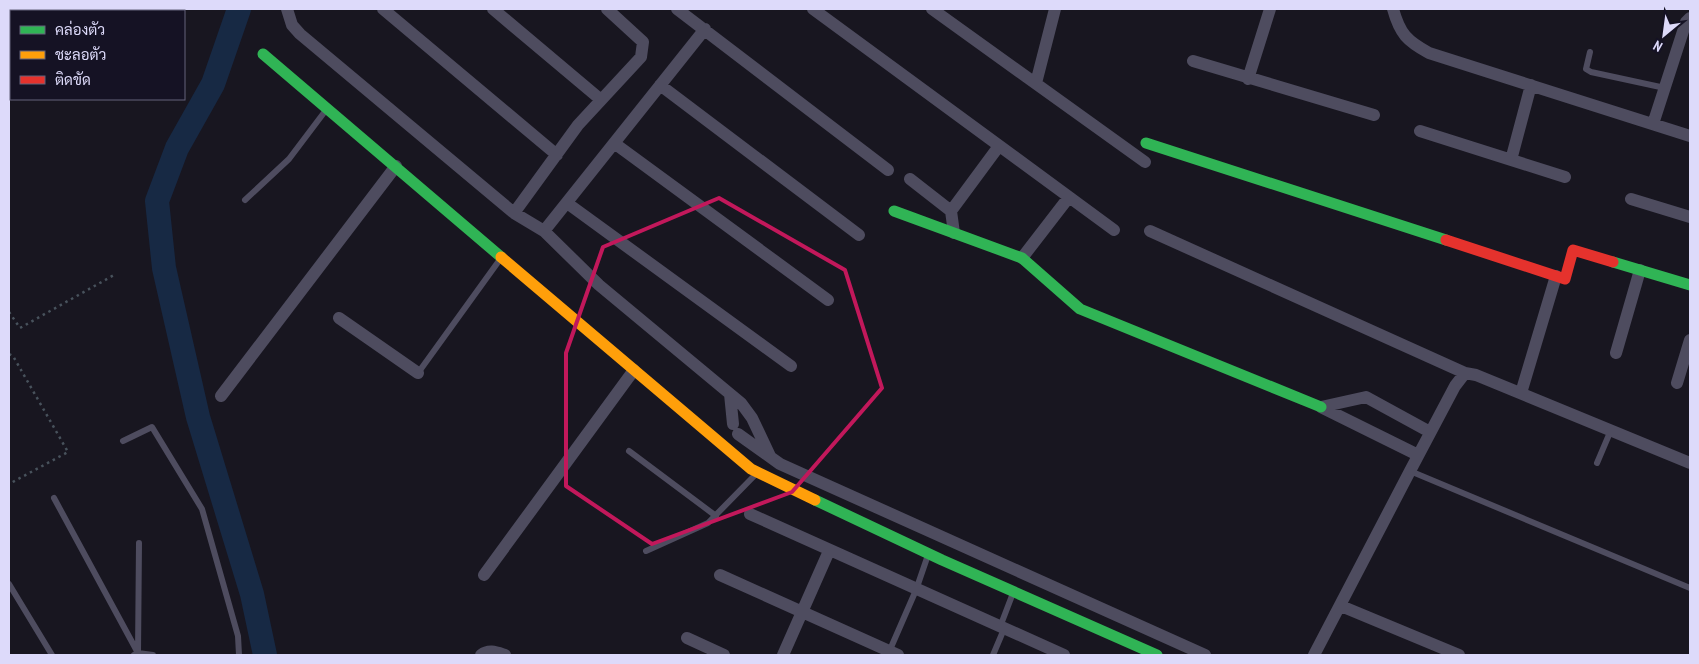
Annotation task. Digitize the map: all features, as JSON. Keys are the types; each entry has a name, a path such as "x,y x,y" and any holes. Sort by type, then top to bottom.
{"street":[{"path":"287,9 292,25 300,34 514,213 544,231 599,285 741,403 752,418 770,456"},
{"path":"383,9 557,155"},
{"path":"493,9 600,99"},
{"path":"514,213 600,99 636,64 644,50 643,42 638,34 607,9"},
{"path":"677,9 888,170"},
{"path":"813,9 829,13 999,146 1114,230"},
{"path":"932,9 1145,162"},
{"path":"1248,79 1270,9"},
{"path":"1393,9 1398,27 1411,43 1429,53 1690,136"},
{"path":"1036,84 1051,10"},
{"path":"1654,124 1686,22 1690,18"},
{"path":"544,231 705,29"},
{"path":"263,54 757,473 928,554 1157,655"},
{"path":"1193,61 1248,79 1374,115"},
{"path":"660,85 859,235"},
{"path":"1511,160 1531,85"},
{"path":"1420,131 1565,177"},
{"path":"614,143 828,300"},
{"path":"1146,143 1565,279 1573,250 1690,285"},
{"path":"954,233 952,211 999,146"},
{"path":"221,396 396,166"},
{"path":"910,179 952,211"},
{"path":"1022,258 1069,197"},
{"path":"1631,199 1690,217"},
{"path":"566,203 791,366"},
{"path":"894,211 1022,258 1080,309 1321,407 1418,455"},
{"path":"1150,231 1465,373 1476,375 1690,463"},
{"path":"1616,353 1640,270"},
{"path":"1521,393 1556,276"},
{"path":"339,318 418,373"},
{"path":"1677,383 1690,340"},
{"path":"484,575 634,370"},
{"path":"1314,655 1430,432 1465,373"},
{"path":"730,394 735,429 780,464 1205,655"},
{"path":"1321,407 1366,397 1430,432"},
{"path":"750,514 1064,655"},
{"path":"782,655 829,551"},
{"path":"720,575 891,654"},
{"path":"1341,606 1460,655"},
{"path":"687,638 724,655"},
{"path":"481,655 493,651 505,655"}],"lane":[{"path":"1590,52 1585,65 1586,69 1591,72 1665,88"},
{"path":"245,200 289,159 327,109"},
{"path":"418,373 502,257"},
{"path":"123,441 152,428 202,509 238,636 239,655"},
{"path":"1598,463 1611,430"},
{"path":"629,451 716,516"},
{"path":"1410,471 1690,588"},
{"path":"646,551 703,525 716,516 757,473"},
{"path":"54,498 136,654"},
{"path":"136,654 139,543"},
{"path":"891,654 928,554"},
{"path":"9,584 52,655"},
{"path":"993,655 1014,592"},
{"path":"136,654 153,655"}],"path":[{"path":"9,312 20,328 114,275"},
{"path":"9,354 13,356 68,452 9,484"}],"highlighted area":[{"path":"719,198 845,270 882,388 792,492 652,544 566,486 566,353 603,247"}],"waterway":[{"path":"239,9 213,84 177,148 157,201 164,268 198,417 252,594 265,655"}],"traffic: fast":[{"path":"263,54 501,257"},
{"path":"1146,143 1446,240"},
{"path":"894,211 1022,258 1080,309 1321,407"},
{"path":"1613,262 1690,285"},
{"path":"815,500 942,560 1157,655"}],"traffic: slow":[{"path":"501,257 751,469 815,500"}],"traffic: jam":[{"path":"1446,240 1565,279 1573,250 1613,262"}]}
